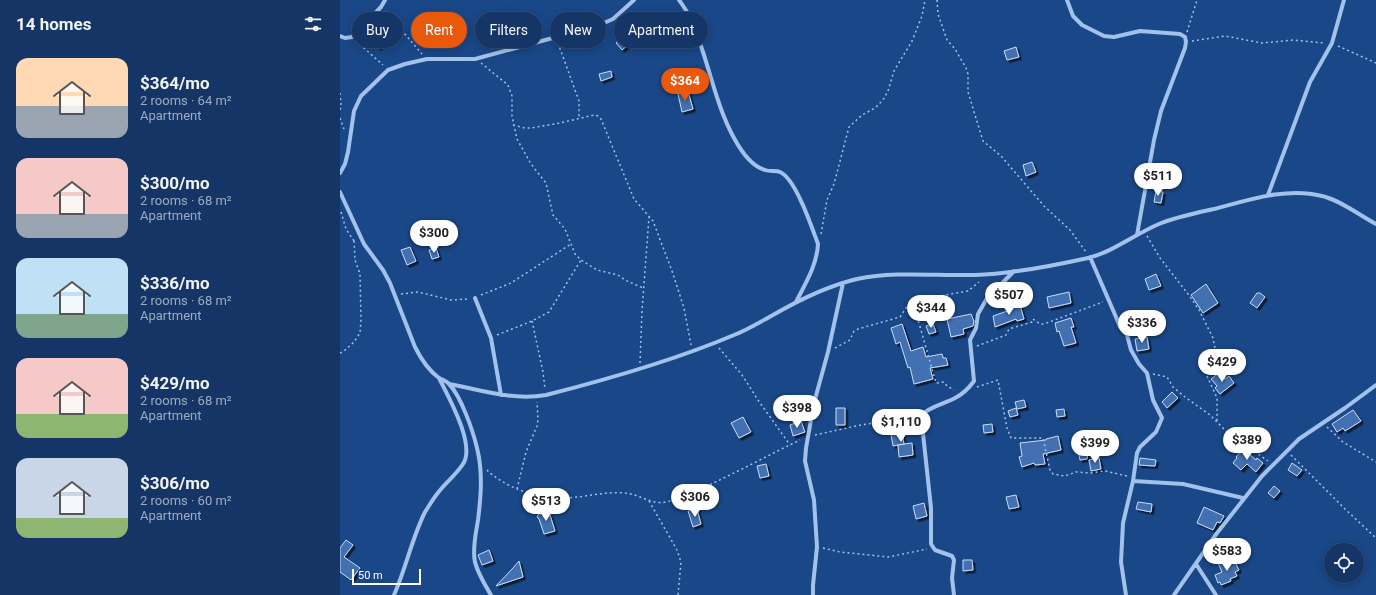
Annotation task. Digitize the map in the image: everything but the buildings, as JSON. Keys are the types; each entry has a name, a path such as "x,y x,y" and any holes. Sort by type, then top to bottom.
{"street":[{"path":"376,12 385,0"},
{"path":"606,23 613,19 634,0"},
{"path":"679,0 686,8 697,33 723,115 734,139 755,166 766,171 780,172 788,179 798,195 818,244 818,252 814,264 796,303"},
{"path":"1067,0 1073,16 1082,25 1104,36 1114,37 1140,31 1180,34 1186,39 1176,72 1161,111 1154,140 1137,235"},
{"path":"1268,195 1310,82 1332,43 1344,0"},
{"path":"340,36 345,38 352,37"},
{"path":"340,174 347,158 354,111 362,96 388,70 427,59 475,59 550,39"},
{"path":"340,192 364,244 383,270 395,294 415,347 425,364 439,378 449,384 502,395 524,397 546,395 640,369 692,352 736,335 796,303 843,283 881,276 975,275 1043,267 1102,254 1162,223 1268,195 1294,193 1324,196 1376,224"},
{"path":"1090,257 1120,328 1127,335 1131,350 1139,364 1147,373 1153,400 1162,418 1156,432 1140,447 1136,453 1133,478 1123,523 1121,562 1126,595"},
{"path":"954,595 952,578 954,560 952,556 932,548 931,544 931,508 921,415 926,410 958,396 969,388 974,382 972,348 970,340 976,328 978,314 986,300 1014,271"},
{"path":"814,595 813,585 817,547 814,500 805,461 806,448 814,403 828,352 843,283"},
{"path":"475,298 491,338 502,395"},
{"path":"394,595 425,512 437,494 465,462 466,442 457,414 439,378"},
{"path":"449,384 461,403 467,418 473,434 480,463 481,492 474,550 475,562 491,595"},
{"path":"1174,595 1243,498 1273,464 1299,439 1376,385"},
{"path":"1133,478 1183,484 1243,498"},
{"path":"1196,564 1216,595"}],"path":[{"path":"818,244 824,226 827,200 834,184 849,127 862,115 875,108 883,100 888,91 894,71 912,41 922,16 925,0"},
{"path":"937,0 938,14 948,40 955,49 968,74 968,92 983,141 1001,156 1044,206 1070,230 1090,257"},
{"path":"1197,0 1186,39 1225,36 1262,43 1293,40 1332,43 1376,63"},
{"path":"381,7 427,59"},
{"path":"364,48 388,70"},
{"path":"560,48 579,101 579,119"},
{"path":"475,59 508,84 512,96 513,125 517,139 530,164 546,183 553,215 565,228 575,254 580,260 597,270 618,275 625,280 643,288"},
{"path":"340,93 340,111"},
{"path":"513,125 531,128 594,115 601,119 634,199 653,222 684,308 692,352"},
{"path":"640,369 643,288 649,216"},
{"path":"1144,231 1160,258 1199,310 1213,338 1216,354"},
{"path":"340,353 354,342 360,333 360,274 355,260 354,240"},
{"path":"395,294 418,292 451,300 475,298 511,283 571,244"},
{"path":"491,338 532,321 548,312 580,260"},
{"path":"828,352 850,340 855,330 900,317 908,305 913,302 968,290 981,281"},
{"path":"972,348 1006,335 1009,329 1032,322 1033,319 1040,324 1044,324 1109,300"},
{"path":"913,302 936,383 944,382 947,386 952,388 958,396"},
{"path":"532,321 543,372 546,395"},
{"path":"715,343 742,375 790,445"},
{"path":"1147,373 1167,377 1173,387 1210,415 1226,432 1273,464"},
{"path":"1207,376 1217,398 1217,422"},
{"path":"976,388 998,380 1007,428 1012,438 1043,438 1050,470 1053,474 1065,476 1076,472 1090,473 1105,471 1133,478"},
{"path":"517,489 526,452 538,420 536,397"},
{"path":"480,463 493,476 517,489 536,495 560,498 597,494 627,493 649,501 664,502 678,499 733,474 809,436 861,425 921,415"},
{"path":"1323,423 1343,442 1376,462"},
{"path":"1287,450 1376,538"},
{"path":"649,501 677,550 681,562 678,595"},
{"path":"817,547 840,552 888,557 932,548"}]}
